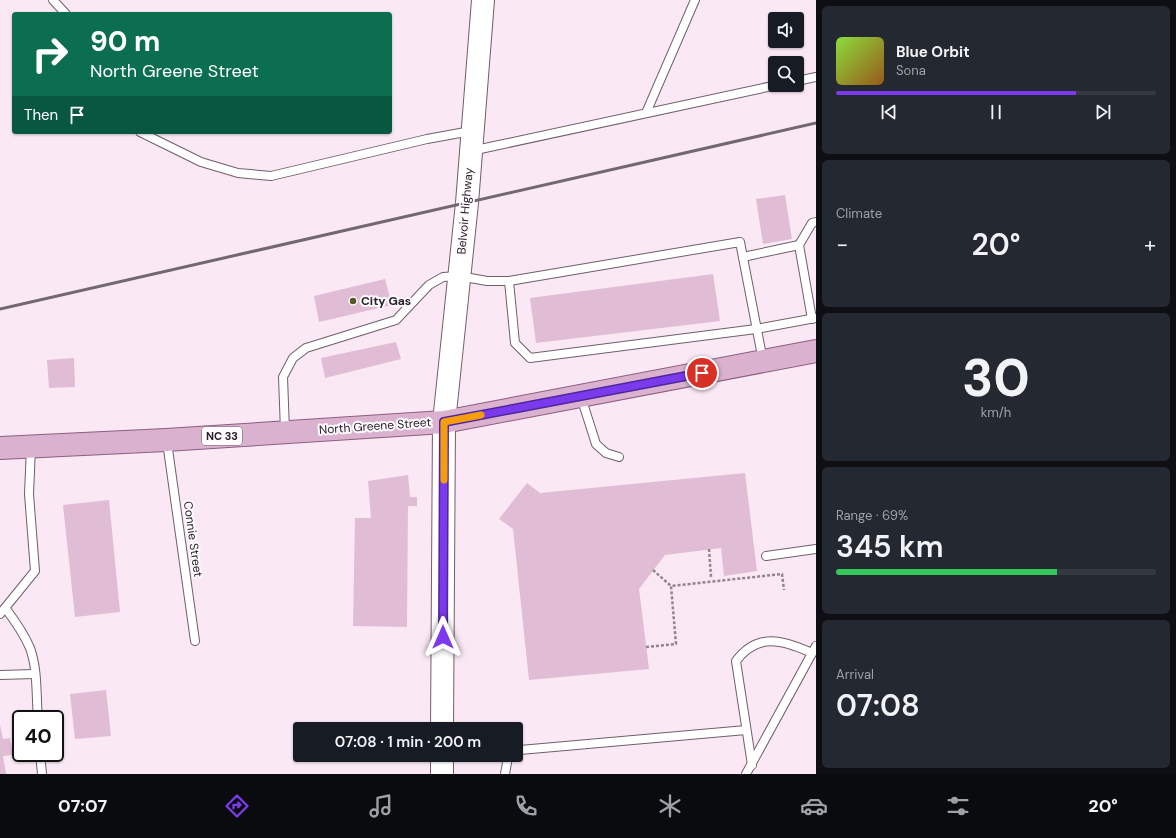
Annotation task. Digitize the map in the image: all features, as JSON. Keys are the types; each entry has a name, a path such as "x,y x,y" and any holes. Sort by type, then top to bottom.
{"main road":[{"name":"North Greene Street","path":"0,448 166,440 444,422 816,351"}],"street":[{"name":"Belvoir Highway","path":"442,722 444,422 459,276 482,0"},
{"path":"442,762 442,774"}],"lane":[{"path":"52,0 64,12"},
{"path":"646,113 695,0"},
{"path":"804,80 816,77"},
{"path":"144,134 201,162 238,172 271,176 427,139 471,141 646,113 768,87"},
{"path":"509,281 515,343 530,358 756,330 814,319 799,246 812,223 816,222"},
{"path":"285,432 283,378 293,358 306,348 396,320 429,285 443,277 459,276 487,281 509,281 740,242 763,361"},
{"path":"743,257 799,246"},
{"path":"581,396 596,444 606,453 619,456"},
{"name":"Connie Street","path":"166,440 195,641"},
{"path":"31,447 29,494 35,571 3,611 21,629 30,649 35,674 37,710"},
{"path":"766,556 816,549"},
{"path":"746,774 752,765 814,650 776,640 760,642 744,651 736,661 752,765"},
{"path":"0,675 35,674"},
{"path":"523,750 746,730"},
{"path":"41,762 42,774"},
{"path":"505,774 507,762"}],"path":[{"path":"709,549 711,577"},
{"path":"646,646 676,644 671,586 653,570"},
{"path":"671,586 782,574 784,590"}],"building":[{"path":"785,195 792,239 763,244 756,199"},
{"path":"713,274 720,321 536,343 530,298"},
{"name":"City Gas","path":"385,279 392,305 319,322 314,296"},
{"name":"City Gas","path":"396,342 401,359 325,378 321,358"},
{"path":"74,358 75,387 49,388 47,360"},
{"path":"745,473 757,571 724,576 721,548 665,555 639,589 649,669 529,680 513,529 499,519 527,483 540,493"},
{"path":"408,475 410,497 417,497 417,506 408,506 407,627 353,626 355,518 371,518 368,481"},
{"path":"109,500 120,612 75,617 63,505"},
{"path":"106,690 111,736 75,739 70,694"},
{"path":"0,725 3,739 10,738 12,755 3,756 6,774 0,774"}],"railway":[{"path":"0,309 816,123"}],"slow traffic":[{"path":"444,480 444,422 481,415"}],"place":[{"name":"City Gas","path":"353,301"}],"route":[{"path":"443,637 444,422 702,373"}]}
